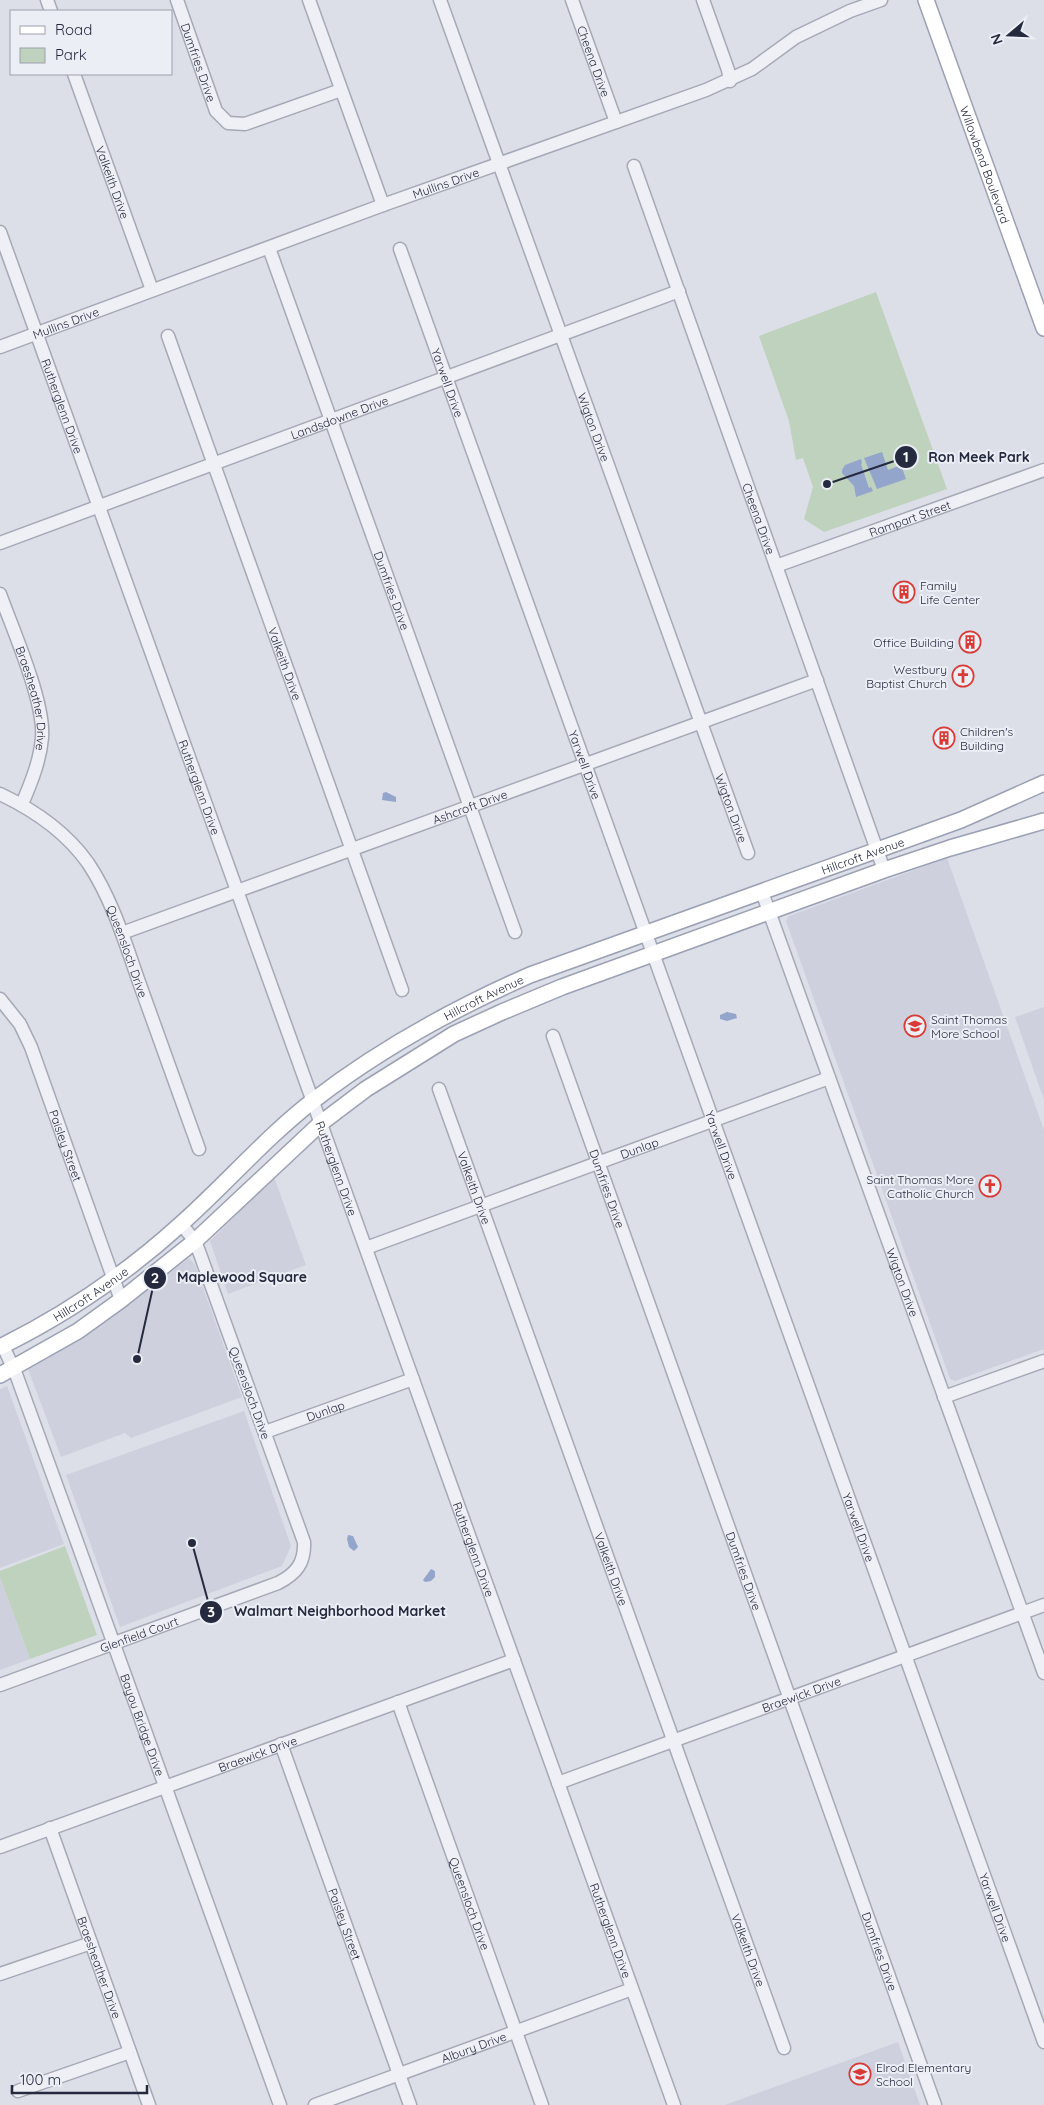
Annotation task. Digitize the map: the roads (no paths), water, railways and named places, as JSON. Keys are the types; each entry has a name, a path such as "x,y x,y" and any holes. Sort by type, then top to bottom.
{"main road":[{"name":"Willowbend Boulevard","path":"926,0 1044,328"},
{"name":"Hillcroft Avenue","path":"2,1347 34,1330 114,1280 181,1224 235,1170 312,1101 409,1035 473,1000 530,976 646,933 961,820 1044,783"},
{"name":"Hillcroft Avenue","path":"7,1372 78,1331 121,1300 195,1240 321,1123 374,1084 454,1034 562,987 884,870 950,848 1044,821"}],"street":[{"name":"Dumfries Drive","path":"177,0 216,111 228,123 245,124 341,90"},
{"path":"309,0 383,205"},
{"name":"Wigton Drive","path":"440,0 748,853"},
{"name":"Cheena Drive","path":"572,0 616,122"},
{"path":"703,0 730,80"},
{"name":"Mullins Drive","path":"0,347 383,205 730,80 752,69 796,37 850,11 882,0"},
{"name":"Valkeith Drive","path":"74,75 152,290"},
{"name":"Cheena Drive","path":"634,166 884,870"},
{"name":"Rutherglenn Drive","path":"0,232 674,2105"},
{"name":"Dumfries Drive","path":"269,248 515,932"},
{"name":"Yarwell Drive","path":"400,249 1044,2042"},
{"name":"Landsdowne Drive","path":"0,542 679,291"},
{"name":"Valkeith Drive","path":"168,336 402,990"},
{"name":"Rampart Street","path":"776,566 1044,470"},
{"name":"Braesheather Drive","path":"0,594 37,700 42,737 35,773 22,804"},
{"name":"Ashcroft Drive","path":"122,933 817,680"},
{"name":"Queensloch Drive","path":"0,794 22,804 67,838 88,863 104,891 122,933 198,1150"},
{"name":"Wigton Drive","path":"762,892 1044,1673"},
{"name":"Paisley Street","path":"0,999 20,1024 31,1047 121,1300"},
{"name":"Dumfries Drive","path":"553,1036 935,2105"},
{"name":"Dunlap","path":"366,1248 481,1204 829,1078"},
{"name":"Valkeith Drive","path":"439,1089 784,2048"},
{"name":"Queensloch Drive","path":"181,1224 195,1240 304,1542 304,1552 300,1567"},
{"name":"Bayou Bridge Drive","path":"2,1347 7,1372 113,1644 280,2105"},
{"path":"944,1397 1044,1361"},
{"name":"Dunlap","path":"264,1432 413,1379"},
{"name":"Glenfield Court","path":"0,1685 278,1583 288,1578 300,1567"},
{"name":"Braewick Drive","path":"558,1783 1044,1605"},
{"name":"Braewick Drive","path":"0,1847 514,1660"},
{"name":"Queensloch Drive","path":"398,1702 542,2105"},
{"name":"Paisley Street","path":"281,1744 410,2105"},
{"name":"Braesheather Drive","path":"50,1828 149,2105"},
{"path":"0,1974 91,1943"},
{"name":"Albury Drive","path":"316,2105 632,1989"},
{"path":"18,2091 130,2052"}],"water":[{"path":"882,452 888,470 901,465 906,479 877,489 864,458"},
{"path":"861,459 869,488 871,487 873,491 856,497 854,486 842,473 842,470 845,465"},
{"path":"386,792 396,797 396,802 382,800 383,793"},
{"path":"727,1012 736,1014 737,1018 727,1021 720,1019 720,1015"},
{"path":"348,1535 353,1536 358,1547 354,1551 349,1547"},
{"path":"431,1569 435,1571 435,1577 431,1581 425,1582 423,1580"}],"place":[{"name":"Ron Meek Park","path":"827,484"},
{"name":"Family Life Center","path":"904,592"},
{"name":"Office Building","path":"970,642"},
{"name":"Westbury Baptist Church","path":"963,676"},
{"name":"Children's Building","path":"944,738"},
{"name":"Saint Thomas More School","path":"915,1026"},
{"name":"Saint Thomas More Catholic Church","path":"990,1186"},
{"name":"Maplewood Square","path":"137,1359"},
{"name":"Walmart Neighborhood Market","path":"192,1543"},
{"name":"Elrod Elementary School","path":"860,2074"}]}
